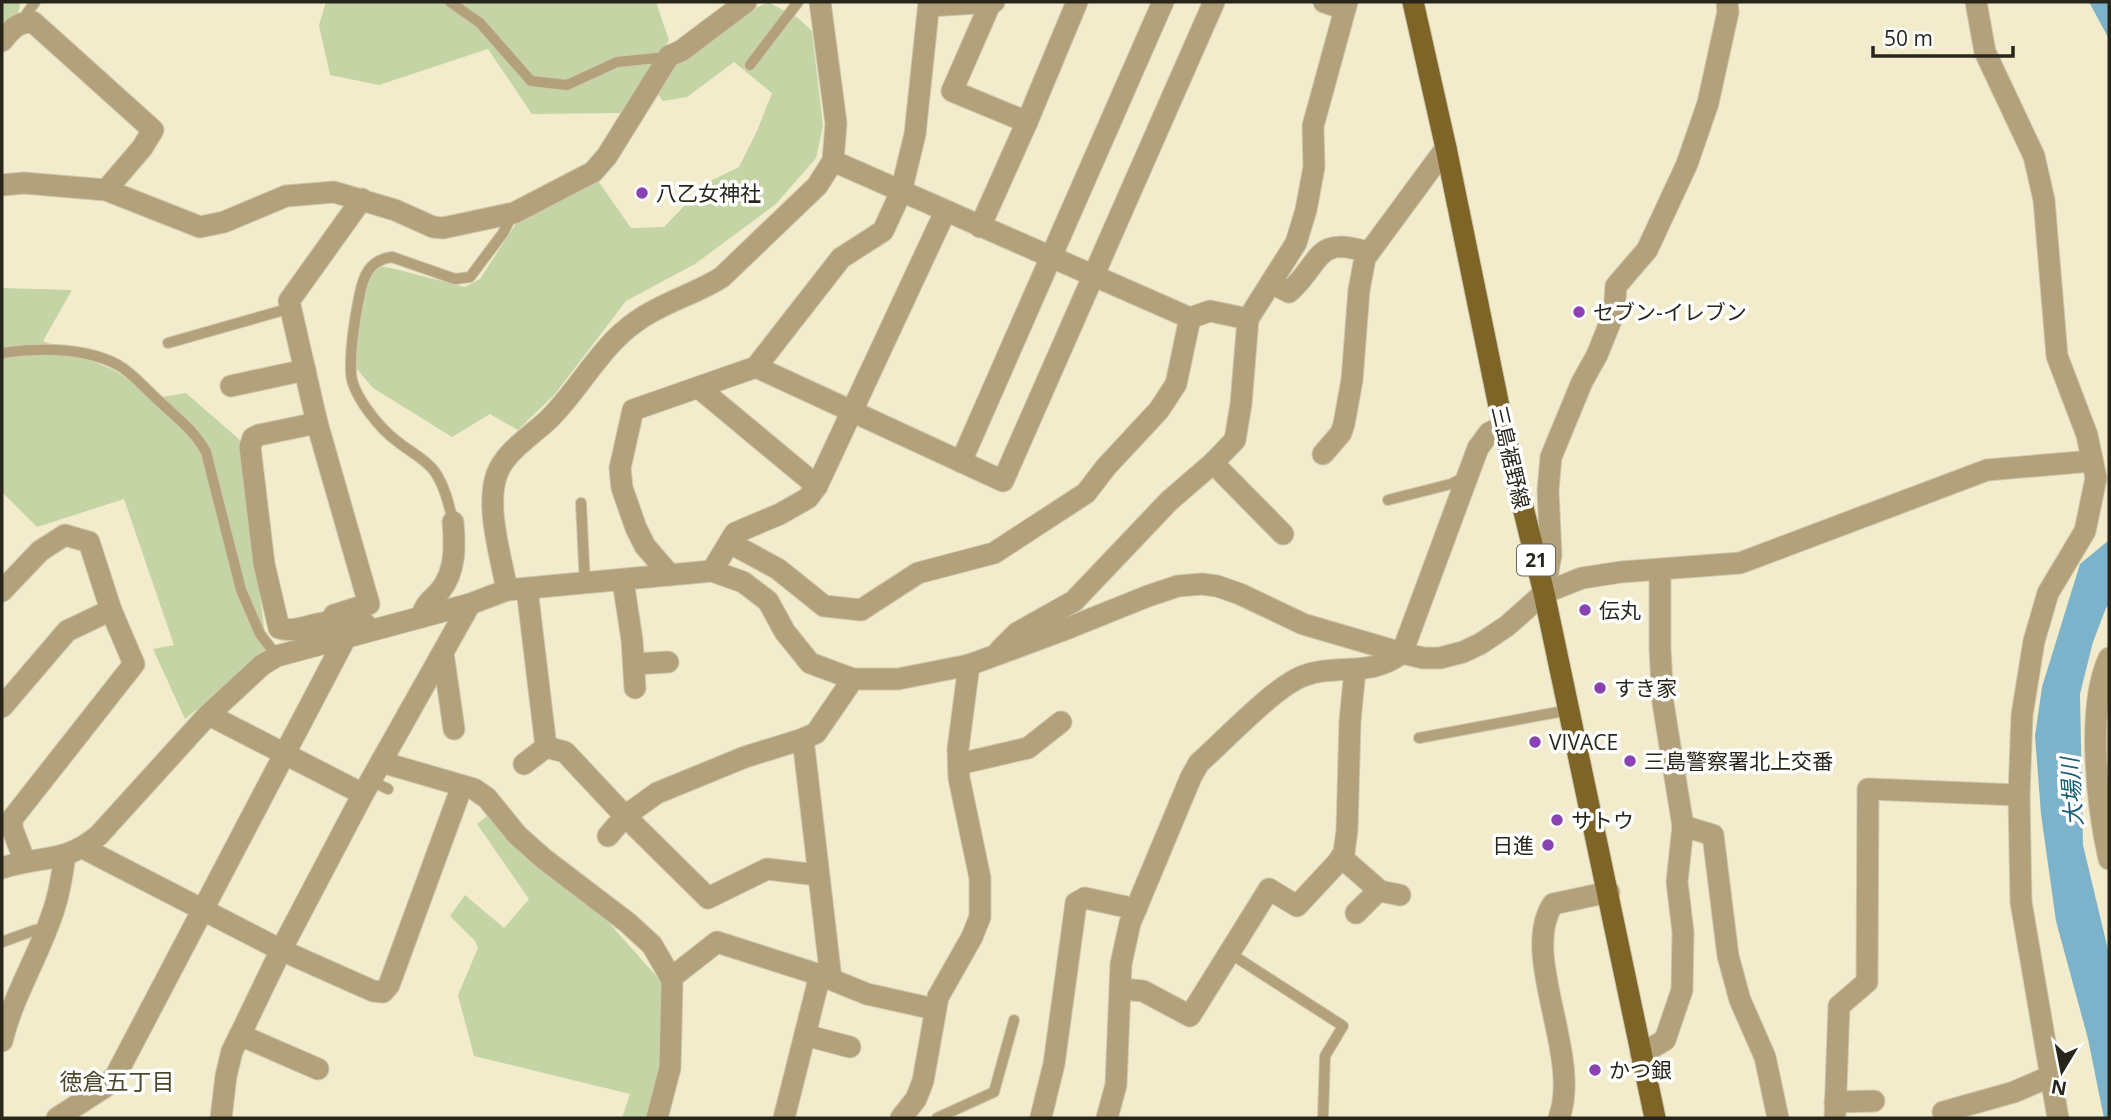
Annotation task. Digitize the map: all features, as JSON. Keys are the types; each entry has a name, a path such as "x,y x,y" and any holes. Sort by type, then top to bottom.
{"main road":[{"name":"三島裾野線","path":"1413,2 1503,426 1544,593 1609,892 1655,1118"}],"street":[{"path":"2,185 24,183 106,190 200,227 224,222 286,196 334,192 395,210 433,227 443,228 514,213 593,172 607,156 669,56 681,51 746,2"},
{"path":"546,747 517,589 493,508 497,473 505,460 549,420 574,392 624,330 640,318 707,287 722,277 817,186 833,161 836,122 820,2"},
{"path":"670,575 645,546 622,488 620,468 633,410 757,367 841,258 883,231 901,192 915,134 929,4 993,2 952,91 1027,122"},
{"path":"980,226 1077,2"},
{"path":"961,462 1163,2"},
{"path":"757,367 1003,481 1214,2"},
{"path":"997,654 1017,633 1074,601 1170,501 1235,440 1241,404 1248,319 1296,243 1306,210 1314,167 1313,126 1346,5 1325,2"},
{"path":"1544,593 1551,555 1548,491 1551,457 1614,313 1616,286 1647,250 1687,164 1708,103 1728,12 1727,2"},
{"path":"1976,2 1985,52 2035,156 2044,200 2057,356 2087,435 2096,478 2085,531 2048,593 2034,641 2022,715 2019,795 2021,902 2058,1118"},
{"path":"2,41 15,25 33,22 153,130 142,148 106,190"},
{"path":"1322,454 1341,433 1344,424 1352,380 1359,289 1367,252 1446,148"},
{"path":"833,161 1190,318 1210,311 1248,319"},
{"path":"309,626 312,622 369,604 317,423 289,301 362,199"},
{"path":"712,571 735,533 780,514 808,498 817,486 945,212"},
{"path":"1271,283 1289,292 1329,248 1347,246 1367,252"},
{"path":"730,543 779,569 824,606 861,610 918,573 994,553 1086,493 1106,467 1159,410 1176,384 1190,318"},
{"path":"231,386 305,370"},
{"path":"699,388 817,486"},
{"path":"317,423 259,435 253,438 250,447 259,507 261,546 277,624 279,628 287,631 323,623 363,622 371,630"},
{"path":"1107,1118 1116,1085 1124,945 1136,909 1199,763 1289,683 1315,673 1383,665 1402,653 1483,440 1489,433 1503,426"},
{"path":"2,868 74,852 99,835 208,715 262,665 277,656 517,589 712,571 743,582 768,601 785,632 810,663 853,679 898,679 969,664 1148,596 1178,586 1202,584 1240,594 1303,624 1402,653 1440,657 1463,652 1480,644 1507,626 1544,593 1582,578 1621,572 1718,567 1749,561 1987,470 2092,461"},
{"path":"1213,463 1283,534"},
{"path":"422,617 424,608 449,578 455,545 453,522"},
{"path":"3,588 40,551 65,535 89,542 111,610 134,664 12,820 12,828 25,862"},
{"path":"1641,1054 1665,1040 1682,990 1683,932 1677,882 1683,826 1663,703 1660,570"},
{"path":"623,581 635,688"},
{"path":"221,1118 232,1051 281,950 376,782 470,604"},
{"path":"2,707 67,631 111,610"},
{"path":"66,1117 105,1087 116,1075 346,637"},
{"path":"443,653 454,729"},
{"path":"634,664 668,662"},
{"path":"901,1118 916,1099 923,1081 934,1009 944,985 972,937 979,917 980,878 960,778 958,749 969,664"},
{"path":"2108,664 2099,701 2096,771 2108,849"},
{"path":"1122,989 1143,991 1190,1016 1269,889 1297,906 1341,857 1347,830 1350,721 1355,670"},
{"path":"607,836 625,816 657,793 745,757 817,733 853,679"},
{"path":"208,715 286,754 376,782 462,786 474,789 487,798 517,835 593,898 628,923 652,946 671,978 670,1068 657,1118"},
{"path":"959,764 1028,748 1061,722"},
{"path":"784,1118 805,1035 825,977 818,875 803,739"},
{"path":"524,764 546,747"},
{"path":"546,747 565,752 708,898 767,869 818,875"},
{"path":"74,852 373,992 383,992 389,985 462,786"},
{"path":"1874,1101 1835,1109 1839,1006 1867,982 1868,789 2019,795"},
{"path":"1683,826 1713,835 1728,956 1740,1000 1765,1057 1778,1118"},
{"path":"2,1041 15,1001 47,929 74,852"},
{"path":"1341,857 1378,890 1400,895"},
{"path":"1356,913 1378,890"},
{"path":"1559,1118 1564,1089 1564,1066 1545,967 1546,919 1553,904 1609,892"},
{"path":"1041,1118 1055,1064 1076,903 1085,898 1136,909"},
{"path":"671,978 717,942 825,977 867,994 934,1009"},
{"path":"240,1035 318,1069"},
{"path":"805,1035 850,1047"},
{"path":"1942,1112 2014,1092 2051,1076"}],"lane":[{"path":"21,22 35,2"},
{"path":"450,2 480,23 531,81 567,85 617,62 669,56"},
{"path":"750,65 798,2"},
{"path":"453,522 441,482 433,470 386,432 366,408 357,392 351,374 352,340 358,301 371,265 382,259 392,257 455,279 470,277 503,233 514,213"},
{"path":"168,343 291,308"},
{"path":"2,353 32,349 68,351 107,361 125,370 188,426 205,452 241,590 260,634 277,656"},
{"path":"1388,500 1451,484 1468,475"},
{"path":"581,503 585,584"},
{"path":"1419,738 1569,710"},
{"path":"2,942 47,929"},
{"path":"1231,954 1343,1026 1325,1056 1323,1118"},
{"path":"937,1118 994,1092 1014,1020"}],"green space":[{"path":"2,2 20,2 18,16 2,38"},
{"path":"326,2 656,2 669,40 625,113 532,114 488,49 379,85 330,75 319,25"},
{"path":"768,2 798,18 812,31 823,126 816,158 776,204 695,264 626,301 555,394 518,430 490,414 452,437 373,388 355,367 371,265 465,287 480,279 519,219 596,178 631,228 664,227 706,183 739,167 772,93 734,62 687,97 663,101 654,89 680,61 706,39"},
{"path":"2,288 72,290 43,341 114,370 156,398 186,393 241,441 267,652 185,719 153,649 174,645 124,499 37,527 2,492"},
{"path":"496,809 592,904 667,988 659,1075 646,1118 622,1118 630,1094 474,1056 458,995 478,948 475,941 450,916 465,895 504,928 529,899 477,824"}],"water":[{"path":"2089,2 2109,2 2109,39"},
{"name":"大場川","path":"2109,540 2109,605 2093,642 2080,694 2083,845 2109,954 2109,1118 2104,1118 2088,1039 2056,921 2041,814 2035,736 2042,687 2080,564"}],"place":[{"name":"八乙女神社","path":"642,193"},
{"name":"セブン-イレブン","path":"1579,312"},
{"name":"伝丸","path":"1585,610"},
{"name":"すき家","path":"1600,688"},
{"name":"VIVACE","path":"1535,742"},
{"name":"三島警察署北上交番","path":"1630,761"},
{"name":"サトウ","path":"1557,820"},
{"name":"日進","path":"1548,845"},
{"name":"かつ銀","path":"1595,1070"}],"district":[{"name":"徳倉五丁目","path":"117,1081"}]}
